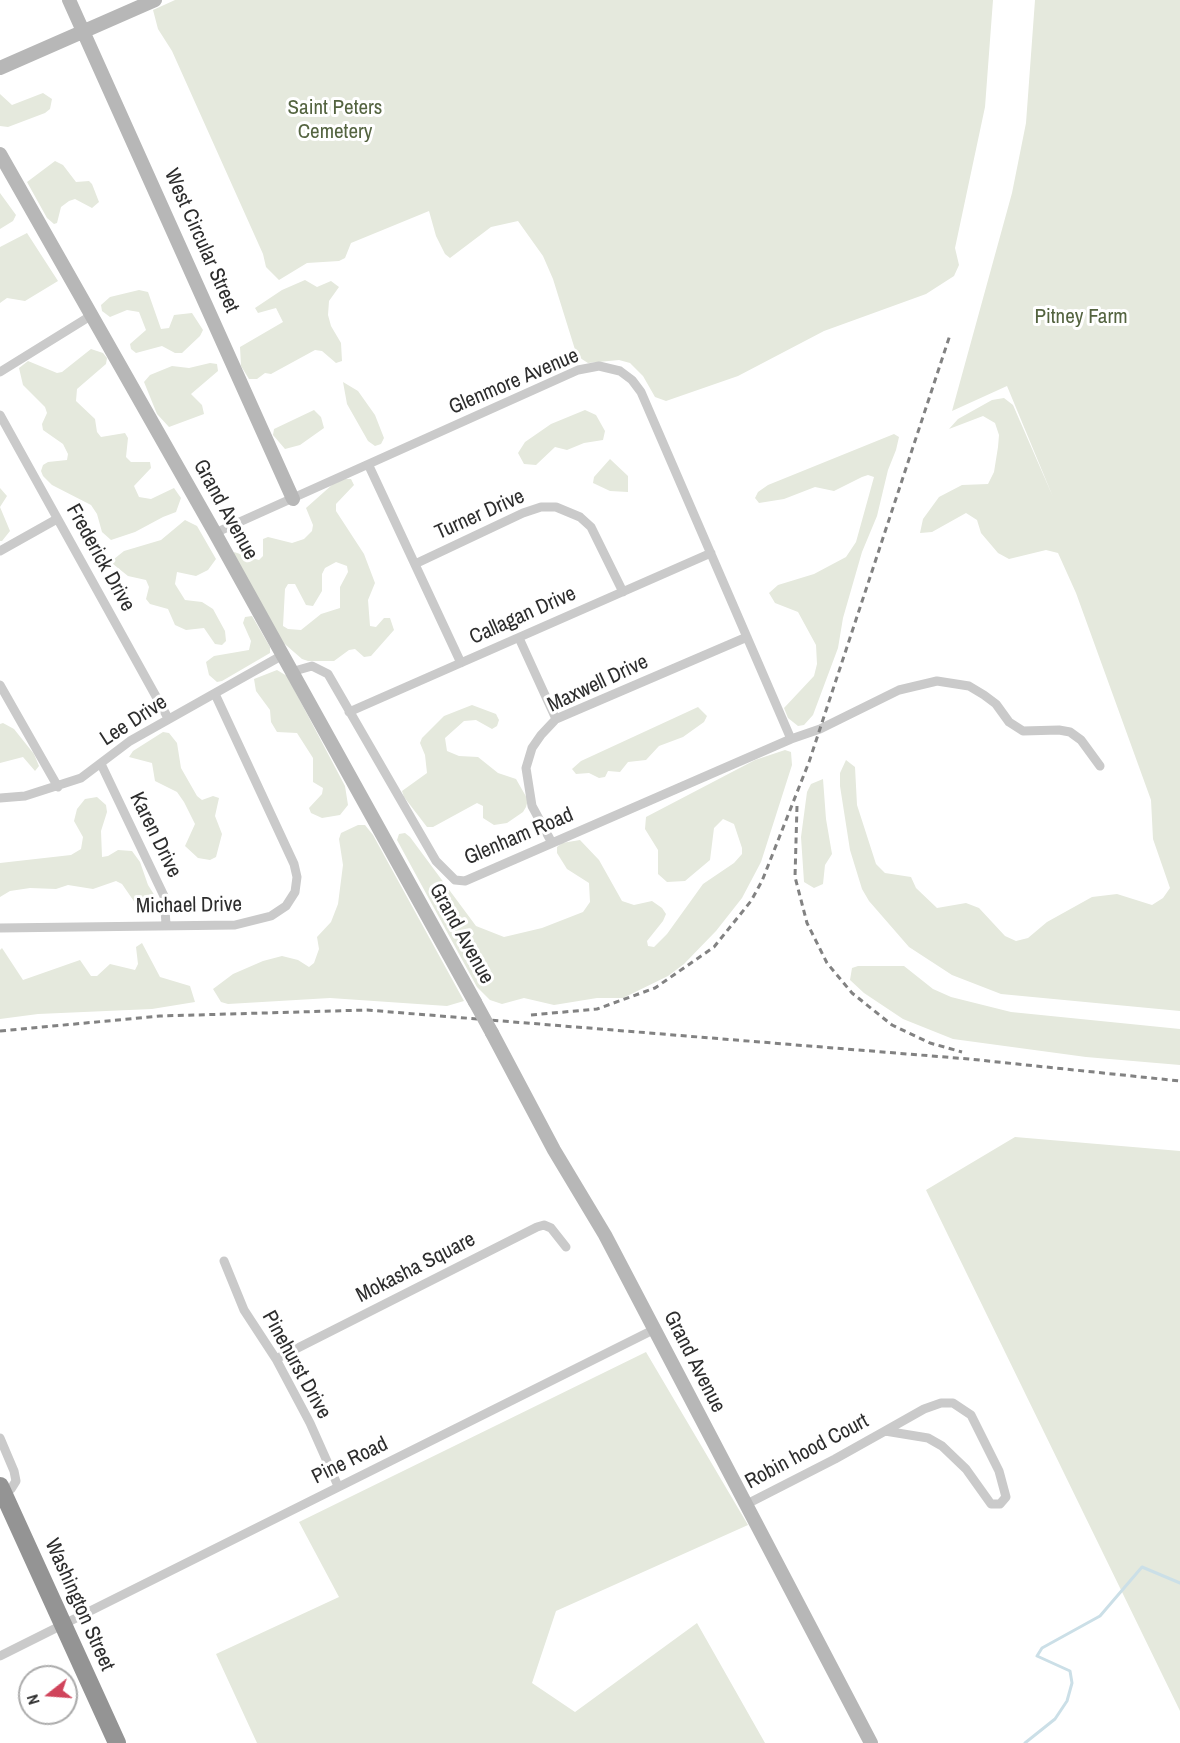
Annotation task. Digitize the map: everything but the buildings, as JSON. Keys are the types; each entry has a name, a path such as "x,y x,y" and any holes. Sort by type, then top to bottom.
{"highway":[{"name":"Washington Street","path":"1,1489 117,1743"}],"street":[{"name":"West Circular Street","path":"69,0 293,499"},
{"path":"0,68 155,0"},
{"name":"Grand Avenue","path":"0,154 215,533 281,656 475,1002 554,1150 605,1235 870,1743"},
{"path":"0,372 92,315"},
{"name":"Glenmore Avenue","path":"215,533 369,466 578,370 599,366 620,371 632,380 641,392 791,739"},
{"name":"Frederick Drive","path":"0,415 168,718"},
{"path":"369,466 461,663"},
{"name":"Turner Drive","path":"415,564 523,513 541,507 556,507 580,517 591,527 623,592"},
{"path":"0,551 57,519"},
{"name":"Callagan Drive","path":"350,712 711,554"},
{"name":"Maxwell Drive","path":"552,843 532,806 526,768 532,748 556,719 747,637"},
{"path":"519,638 556,719"},
{"name":"Lee Drive","path":"0,798 25,796 81,778 130,741 281,656"},
{"name":"Glenham Road","path":"291,672 312,666 328,674 436,861 455,880 465,881 791,739 820,729 915,685 937,681 959,684 984,695 996,704 1009,722 1023,731 1070,732 1081,740 1100,766"},
{"path":"0,685 58,787"},
{"name":"Michael Drive","path":"0,928 253,922 271,916 286,906 295,892 297,878 294,864 215,694"},
{"name":"Karen Drive","path":"101,764 164,896 166,924"},
{"name":"Mokasha Square","path":"276,1359 537,1227 544,1225 551,1228 566,1247"},
{"name":"Pinehurst Drive","path":"224,1262 244,1310 276,1359 310,1423 338,1486"},
{"name":"Pine Road","path":"0,1656 653,1330"},
{"name":"Robin hood Court","path":"745,1505 924,1409 941,1403 953,1403 964,1408 970,1415 999,1471 1006,1497 1000,1504 991,1504 966,1468 942,1446 928,1438 885,1431"},
{"path":"0,1438 16,1481 11,1489 1,1489"}],"green space":[{"name":"Saint Peters Cemetery","path":"175,0 993,0 985,107 955,248 959,265 954,276 926,294 824,331 738,376 666,401 655,397 643,376 630,363 619,360 588,363 577,356 553,279 543,256 518,221 491,227 450,258 445,254 436,236 429,211 351,243 345,258 339,261 307,263 279,280 266,267 263,254 172,51 158,29 153,10"},
{"name":"Pitney Farm","path":"1035,0 1180,0 1180,1011 1001,994 952,975 909,947 869,901 862,889 850,850 840,786 840,773 846,760 855,767 857,805 876,864 885,873 911,877 916,888 937,908 966,903 979,908 1005,936 1016,941 1028,938 1047,922 1092,897 1117,894 1152,905 1163,898 1170,888 1153,839 1151,800 1076,593 1058,553 1046,550 1009,559 998,553 981,533 977,520 966,513 932,532 920,533 923,519 939,497 962,485 988,484 994,472 998,447 999,435 995,423 983,416 949,429 958,419 992,400 1004,398 1013,405 1053,497 1007,386 952,411 1012,193 1026,123"},
{"path":"43,93 52,99 50,109 45,113 8,127 0,126 0,94 12,105"},
{"path":"55,161 63,165 76,182 89,181 99,202 92,208 75,199 69,201 61,207 57,223 54,224 47,218 27,182"},
{"path":"0,193 16,215 13,221 0,229"},
{"path":"27,233 58,281 25,301 7,298 0,303 0,247"},
{"path":"305,280 317,287 331,281 339,287 329,301 328,315 331,326 341,343 342,361 336,363 322,351 315,350 271,374 265,373 257,379 249,379 241,366 240,347 283,322 276,308 258,313 255,308 282,290"},
{"path":"139,290 148,292 161,329 169,328 174,315 192,313 203,330 200,336 182,353 175,353 162,346 136,353 131,349 130,344 146,330 139,312 127,310 110,317 102,311 101,305 110,297"},
{"path":"91,349 103,353 107,358 106,364 77,389 76,401 95,419 97,432 101,437 125,433 128,438 126,457 131,462 150,462 151,468 134,486 139,497 151,499 174,488 181,498 176,512 135,532 111,540 102,532 97,514 91,505 52,485 43,476 41,471 43,465 48,462 67,460 68,454 63,444 43,430 42,424 47,413 45,407 23,385 19,368 28,361 57,373 62,372"},
{"path":"210,363 217,364 218,371 191,394 202,405 204,414 169,427 157,414 144,382 150,375 172,366 189,368"},
{"path":"343,382 358,391 375,415 384,438 381,444 375,446 368,441 347,404"},
{"path":"314,410 321,417 324,428 300,445 285,449 273,435 274,429"},
{"path":"585,410 596,415 605,431 603,440 584,443 567,450 555,447 536,465 524,464 518,453 525,442 551,424"},
{"path":"894,434 899,437 896,450 888,470 877,516 862,552 843,618 838,648 813,715 804,725 798,726 788,718 784,708 814,676 817,664 816,645 798,612 775,603 769,593 778,585 814,574 846,557 856,542 874,477 868,475 862,477 834,491 815,487 784,499 759,503 755,498 758,492 768,485"},
{"path":"610,459 628,476 628,492 610,491 593,483 594,477"},
{"path":"351,479 354,485 336,504 336,511 364,554 375,583 368,600 370,626 376,627 384,618 390,618 394,630 371,656 364,657 355,649 349,650 334,661 308,661 302,659 279,639 233,558 234,552 259,560 263,556 263,539 268,537 292,543 304,539 312,531 313,525 306,508 333,484","holes":["336,562 347,566 348,572 340,587 340,608 321,614 301,630 288,629 283,626 285,589 288,584 295,584 306,605 313,606 322,591 322,574 325,568"]},
{"path":"0,488 7,496 0,507"},
{"path":"0,507 10,531 2,541 0,541"},
{"path":"185,520 197,526 216,559 208,570 196,576 177,572 175,584 185,600 202,602 213,609 225,631 226,641 222,645 215,644 204,628 186,630 175,625 168,609 150,604 146,599 149,587 146,580 128,576 113,564 114,559 124,551 161,540"},
{"path":"252,616 270,647 270,653 217,682 209,675 206,662 214,656 249,650 251,641 243,623 245,617"},
{"path":"277,670 287,676 345,786 348,805 340,815 322,818 311,813 309,808 322,794 323,788 313,782 313,758 297,733 277,732 271,722 270,710 256,691 254,679"},
{"path":"472,705 496,714 499,720 497,726 492,729 476,720 464,721 445,738 447,751 459,756 478,757 498,773 516,779 528,800 526,807 523,812 507,823 494,825 483,818 483,806 477,803 433,827 427,827 402,791 427,773 425,755 420,743 422,738 444,716"},
{"path":"698,707 707,716 704,722 683,737 659,746 646,760 628,762 620,772 608,771 605,777 599,778 589,773 576,774 572,769 581,761"},
{"path":"3,723 14,729 34,754 39,766 35,771 23,757 0,763 0,724"},
{"path":"163,732 169,733 177,743 181,768 197,796 202,800 213,796 219,798 215,816 222,834 216,857 210,860 198,858 185,846 195,824 177,792 155,781 152,763 129,757 133,751"},
{"path":"785,750 791,752 792,765 761,862 742,898 716,931 684,964 668,976 623,998 597,998 554,1005 524,998 502,1004 490,1000 477,987 397,840 399,834 405,833 410,837 476,926 504,937 542,928 583,912 590,902 589,883 567,869 557,853 557,847 562,843 580,840 599,860 622,901 634,905 652,901 662,908 666,914 663,921 647,941 648,946 654,947 667,934 703,884 734,863 742,854 742,848 734,824 723,819 714,828 710,860 685,881 667,882 658,874 658,850 645,829 646,817 755,760"},
{"path":"823,779 832,854 825,865 823,884 814,888 804,882 801,837 807,792 811,784"},
{"path":"97,797 106,805 107,812 101,831 102,857 118,850 132,851 140,862 157,902 152,907 140,910 122,884 116,881 93,889 68,885 56,889 30,888 10,891 0,897 0,863 71,855 81,849 83,837 74,821 77,809 85,799"},
{"path":"358,825 365,825 373,835 464,1001 447,1006 330,998 228,1004 221,1002 213,989 233,974 263,961 282,956 298,960 309,967 314,963 319,949 317,937 331,922 338,904 343,865 339,839 341,833"},
{"path":"142,943 160,977 190,986 195,1002 152,1009 38,1014 0,1019 0,950 2,948 23,980 80,960 91,976 97,976 110,964 135,970 138,964 136,947"},
{"path":"904,966 933,989 951,997 1011,1012 1180,1029 1180,1065 1086,1057 953,1039 903,1019 864,993 850,980 852,968"},
{"path":"1015,1137 1180,1151 1180,1711 926,1190"},
{"path":"646,1352 748,1525 556,1611 532,1683 575,1712 697,1623 765,1743 257,1743 216,1654 339,1597 299,1522"}],"waterway":[{"path":"1025,1743 1055,1719 1067,1701 1072,1683 1070,1671 1037,1656 1042,1648 1100,1616 1142,1567 1180,1583"}],"railway":[{"path":"531,1015 597,1009 655,988 714,947 751,901 762,881 809,762 950,335"},
{"path":"797,806 795,877 807,923 827,963 852,993 892,1025 930,1043 962,1052"},
{"path":"0,1031 160,1016 367,1010 969,1059 1180,1081"}]}
